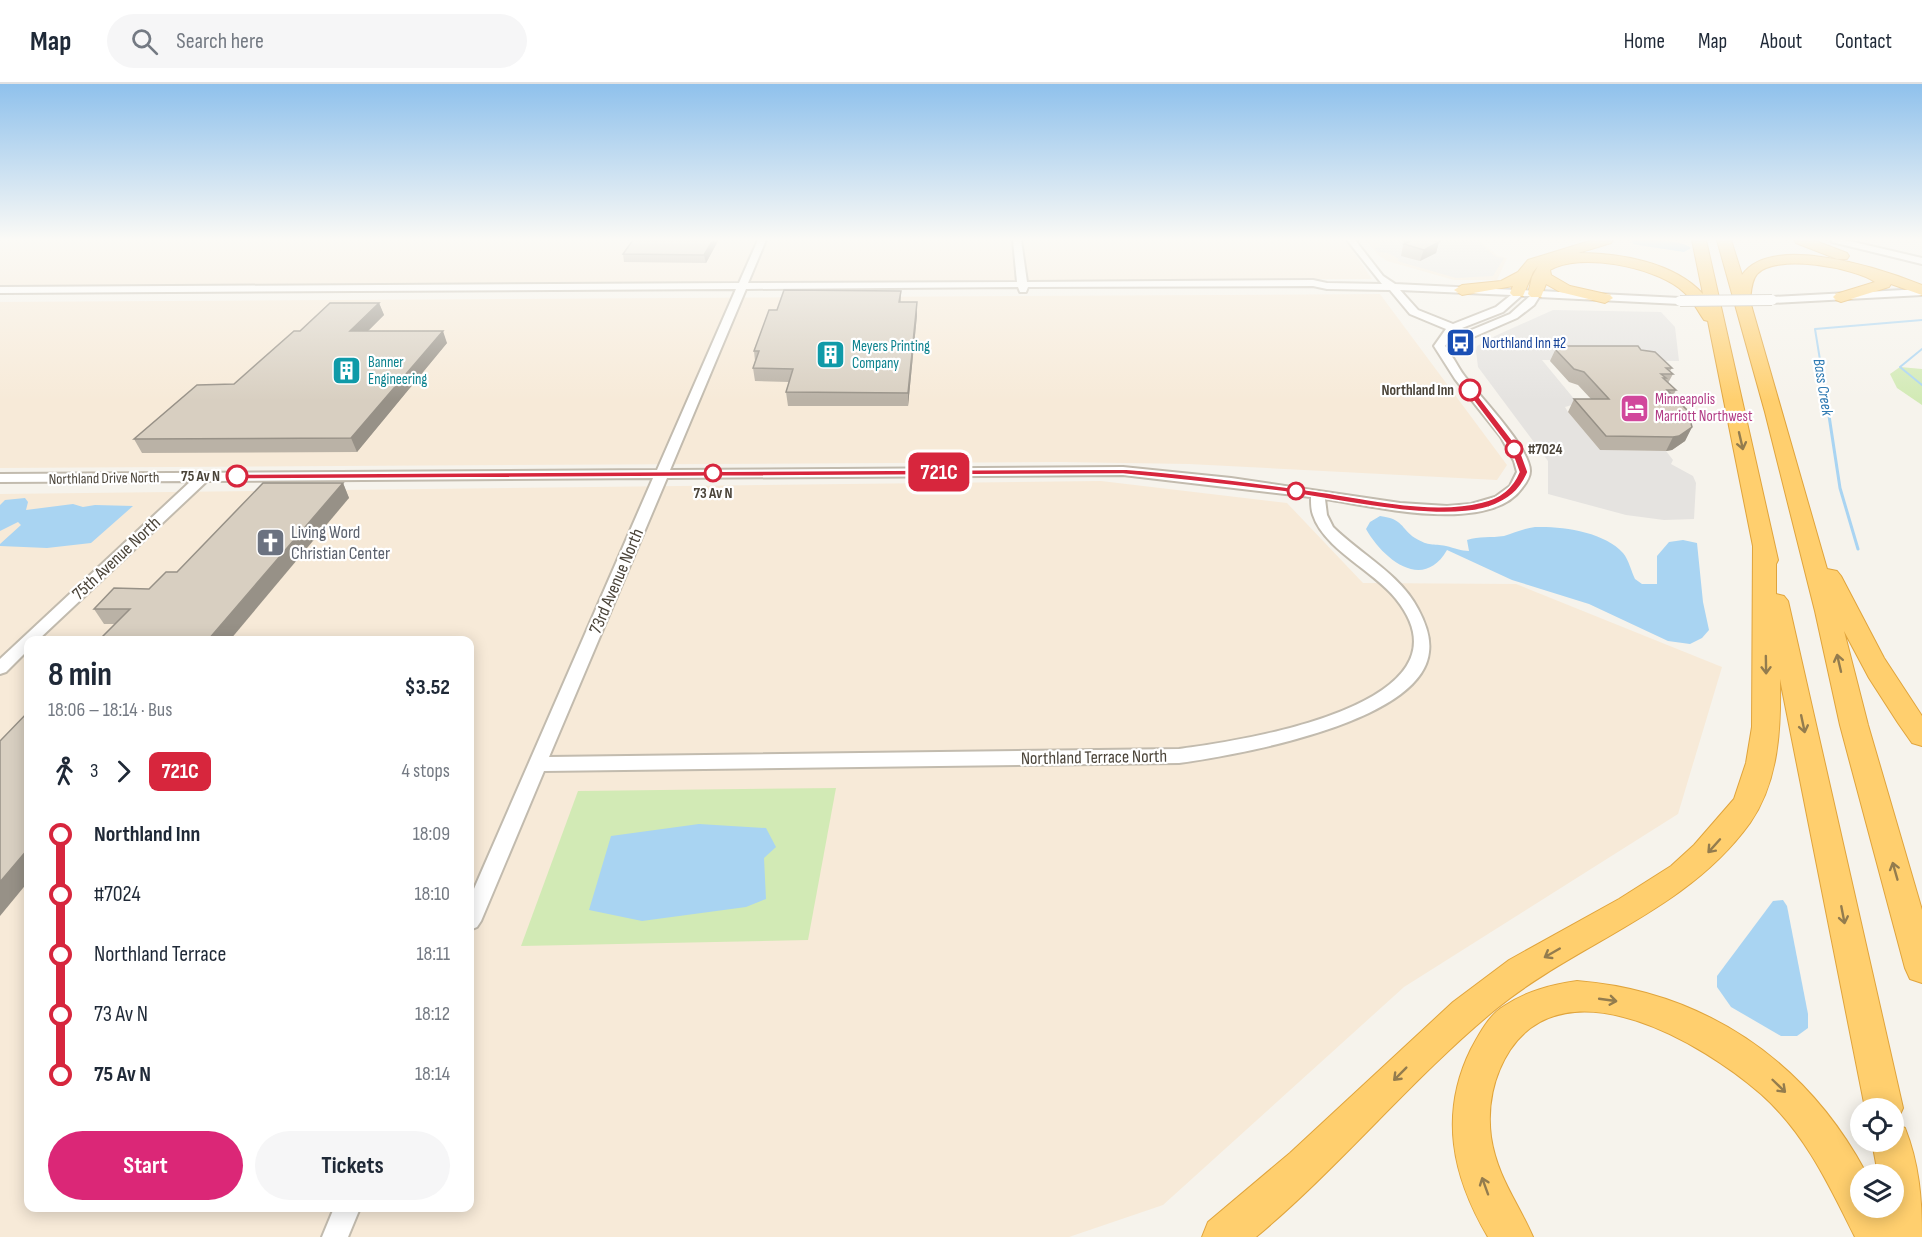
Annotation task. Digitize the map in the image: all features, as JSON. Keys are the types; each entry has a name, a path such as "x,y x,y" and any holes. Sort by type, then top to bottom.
{"highway":[{"path":"1540,302 1541,294"},
{"path":"1588,294 1605,298"},
{"path":"1695,294 1710,315 1720,342"},
{"path":"1710,294 1882,1098"},
{"path":"1740,294 1827,611 1854,724 1922,968"},
{"path":"1742,301 1744,294"},
{"path":"1841,297 1852,294"},
{"path":"1801,518 1871,662 1922,736"},
{"path":"1223,1237 1267,1202 1442,1033 1475,1005 1521,971 1676,882 1707,853 1733,823 1749,799 1758,772 1767,724 1764,544"},
{"path":"1512,1237 1490,1198 1475,1154 1470,1119 1474,1084 1491,1048 1516,1018 1545,1004 1574,998 1627,1003 1658,1011 1696,1027 1740,1054 1776,1082 1824,1135 1850,1184"},
{"path":"1893,1152 1911,1237"},
{"path":"1867,1218 1877,1237"}],"street":[{"path":"0,296 232,294"},
{"name":"73rd Avenue North","path":"474,912 739,294"},
{"path":"1398,294 1414,312 1469,335"},
{"path":"1517,294 1505,308 1444,334 1439,346 1446,353 1454,349 1460,339 1540,302 1584,297 1680,301 1772,300 1884,294"},
{"path":"1520,294 1540,302 1584,297"},
{"name":"Northland Drive North","path":"0,478 1123,471 1218,480 1444,510 1486,505 1513,492 1524,472 1520,458 1454,369 1446,353"},
{"name":"75th Avenue North","path":"34,636 203,477"},
{"name":"Northland Terrace North","path":"537,764 1179,756 1229,750 1266,742 1359,712 1381,702 1412,674 1420,653 1421,640 1414,617 1403,598 1327,529 1320,515 1317,494"},
{"name":"75th Avenue North","path":"0,668 24,646"},
{"path":"335,1237 346,1212"}],"shaded area":[{"path":"1380,294 1507,465 1497,480 1189,464 1060,462 0,468 0,302"},
{"path":"1553,310 1661,312 1675,327 1679,361 1542,360 1575,400 1572,405 1565,407 1568,412 1600,450 1666,451 1673,460 1671,464 1693,476 1696,483 1694,519 1664,520 1626,515 1548,494 1548,461 1478,367 1476,351 1477,346 1495,336"},
{"path":"1101,481 1287,503 1363,583 1516,584 1722,667 1678,814 1404,987 1163,1205 1069,1237 0,1237 0,494"}],"green space":[{"path":"1900,367 1922,369 1922,405 1897,388 1890,374"},
{"path":"836,788 808,940 521,946 578,791"}],"water":[{"path":"25,498 28,502 26,510 73,504 83,507 133,506 91,543 47,548 0,546 21,525 18,522 0,531 0,505 5,500"},
{"path":"1380,516 1398,522 1424,543 1466,551 1469,551 1467,540 1504,536 1531,528 1570,529 1594,535 1623,553 1635,579 1642,584 1657,584 1657,556 1669,542 1683,540 1697,543 1703,602 1709,630 1702,638 1690,644 1668,641 1589,604 1512,580 1447,550 1437,562 1427,569 1415,570 1393,560 1373,540 1366,529 1370,522"},
{"path":"699,824 766,828 776,847 764,858 766,899 746,907 642,921 589,910 611,836"},
{"path":"1783,900 1787,906 1808,1014 1808,1028 1797,1036 1781,1036 1731,1007 1717,987 1717,976 1773,901"}],"building":[{"name":"Meyers Printing Company","path":"783,294 900,294 899,302 917,302 908,393 786,392 793,369 753,368 759,351 754,351 769,310 777,310"},
{"name":"Banner Engineering","path":"330,303 379,303 350,331 443,331 351,438 134,439 197,385 234,384 294,331 300,331"},
{"name":"Minneapolis Marriott Northwest","path":"1557,346 1638,346 1641,350 1655,352 1672,368 1666,368 1673,374 1661,374 1676,390 1667,390 1688,411 1692,427 1679,436 1673,437 1606,436 1574,399 1609,399 1584,372 1574,369 1555,349 1559,349"},
{"name":"Living Word Christian Center","path":"263,483 343,483 211,636 103,636 130,609 94,609 114,588 149,589 166,572 177,572"},
{"path":"24,716 24,854 0,882 0,741"}],"waterway":[{"name":"Bass Creek","path":"1826,397 1815,329 1922,320"},
{"path":"1922,349 1900,367 1922,385"},
{"name":"Bass Creek","path":"1826,396 1840,488 1858,549"}],"bus line":[{"name":"721C","path":"237,476 1123,471 1218,480 1411,507 1461,509 1486,505 1505,497 1513,492 1524,472 1515,450 1470,390"}],"place":[{"name":"Northland Inn #2","path":"1461,343"},
{"name":"Meyers Printing Company","path":"831,355"},
{"name":"Banner Engineering","path":"347,371"},
{"name":"Northland Inn","path":"1470,390"},
{"name":"Minneapolis Marriott Northwest","path":"1634,408"},
{"name":"#7024","path":"1514,449"},
{"name":"73 Av N","path":"713,473"},
{"name":"75 Av N","path":"237,476"},
{"name":"Living Word Christian Center","path":"270,542"}]}
